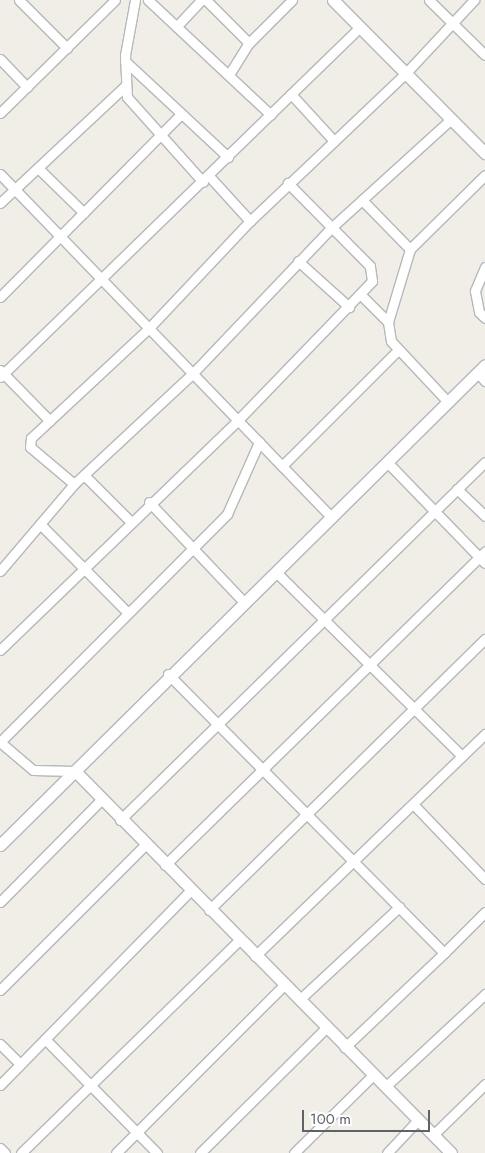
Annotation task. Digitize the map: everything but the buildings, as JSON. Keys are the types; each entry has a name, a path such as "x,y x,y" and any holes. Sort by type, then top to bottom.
{"street":[{"path":"19,0 67,48"},
{"path":"0,114 115,0"},
{"path":"135,0 124,61 124,87 132,104 161,138 250,221"},
{"path":"148,0 230,73 271,115"},
{"path":"177,26 201,0"},
{"path":"206,0 249,43"},
{"path":"230,73 249,43 292,0"},
{"path":"333,0 404,75 485,153"},
{"path":"429,0 485,55"},
{"path":"74,484 28,445 50,420 149,328 288,183 404,75 474,0"},
{"path":"50,420 1,374 104,280 360,27"},
{"path":"0,60 27,88"},
{"path":"124,61 228,157"},
{"path":"0,203 124,87"},
{"path":"291,94 334,140"},
{"path":"0,297 161,138 181,114"},
{"path":"0,571 74,484 193,373 331,228 451,119"},
{"path":"38,168 84,213"},
{"path":"0,174 332,518"},
{"path":"448,402 398,350 388,335 388,322 410,249 485,175"},
{"path":"0,650 149,502 238,420 361,295 372,281 374,270 288,183"},
{"path":"362,200 410,249"},
{"path":"298,261 349,307"},
{"path":"485,267 475,291 479,312 485,318"},
{"path":"361,295 388,322"},
{"path":"282,466 398,350"},
{"path":"0,844 75,771 168,674 277,573 448,402 483,373"},
{"path":"259,442 234,505 194,548 0,742 33,770 75,771 120,820 450,1153"},
{"path":"120,820 216,723 485,462"},
{"path":"165,865 483,557 434,512 388,463"},
{"path":"84,475 130,521"},
{"path":"457,489 485,516"},
{"path":"149,502 245,603"},
{"path":"40,524 128,613"},
{"path":"277,573 462,756"},
{"path":"209,910 485,639"},
{"path":"168,674 444,953"},
{"path":"256,956 485,734"},
{"path":"0,902 101,800"},
{"path":"413,804 485,879"},
{"path":"0,990 145,845"},
{"path":"0,1085 190,891"},
{"path":"299,1000 399,908"},
{"path":"345,1047 485,912"},
{"path":"21,1153 239,940"},
{"path":"116,1153 284,985"},
{"path":"385,1087 485,994"},
{"path":"200,1153 326,1028"},
{"path":"45,1039 157,1153"},
{"path":"0,1044 20,1064"},
{"path":"294,1153 374,1075"},
{"path":"433,1135 485,1084"},
{"path":"387,1153 418,1120"},
{"path":"0,1148 5,1153"}]}
